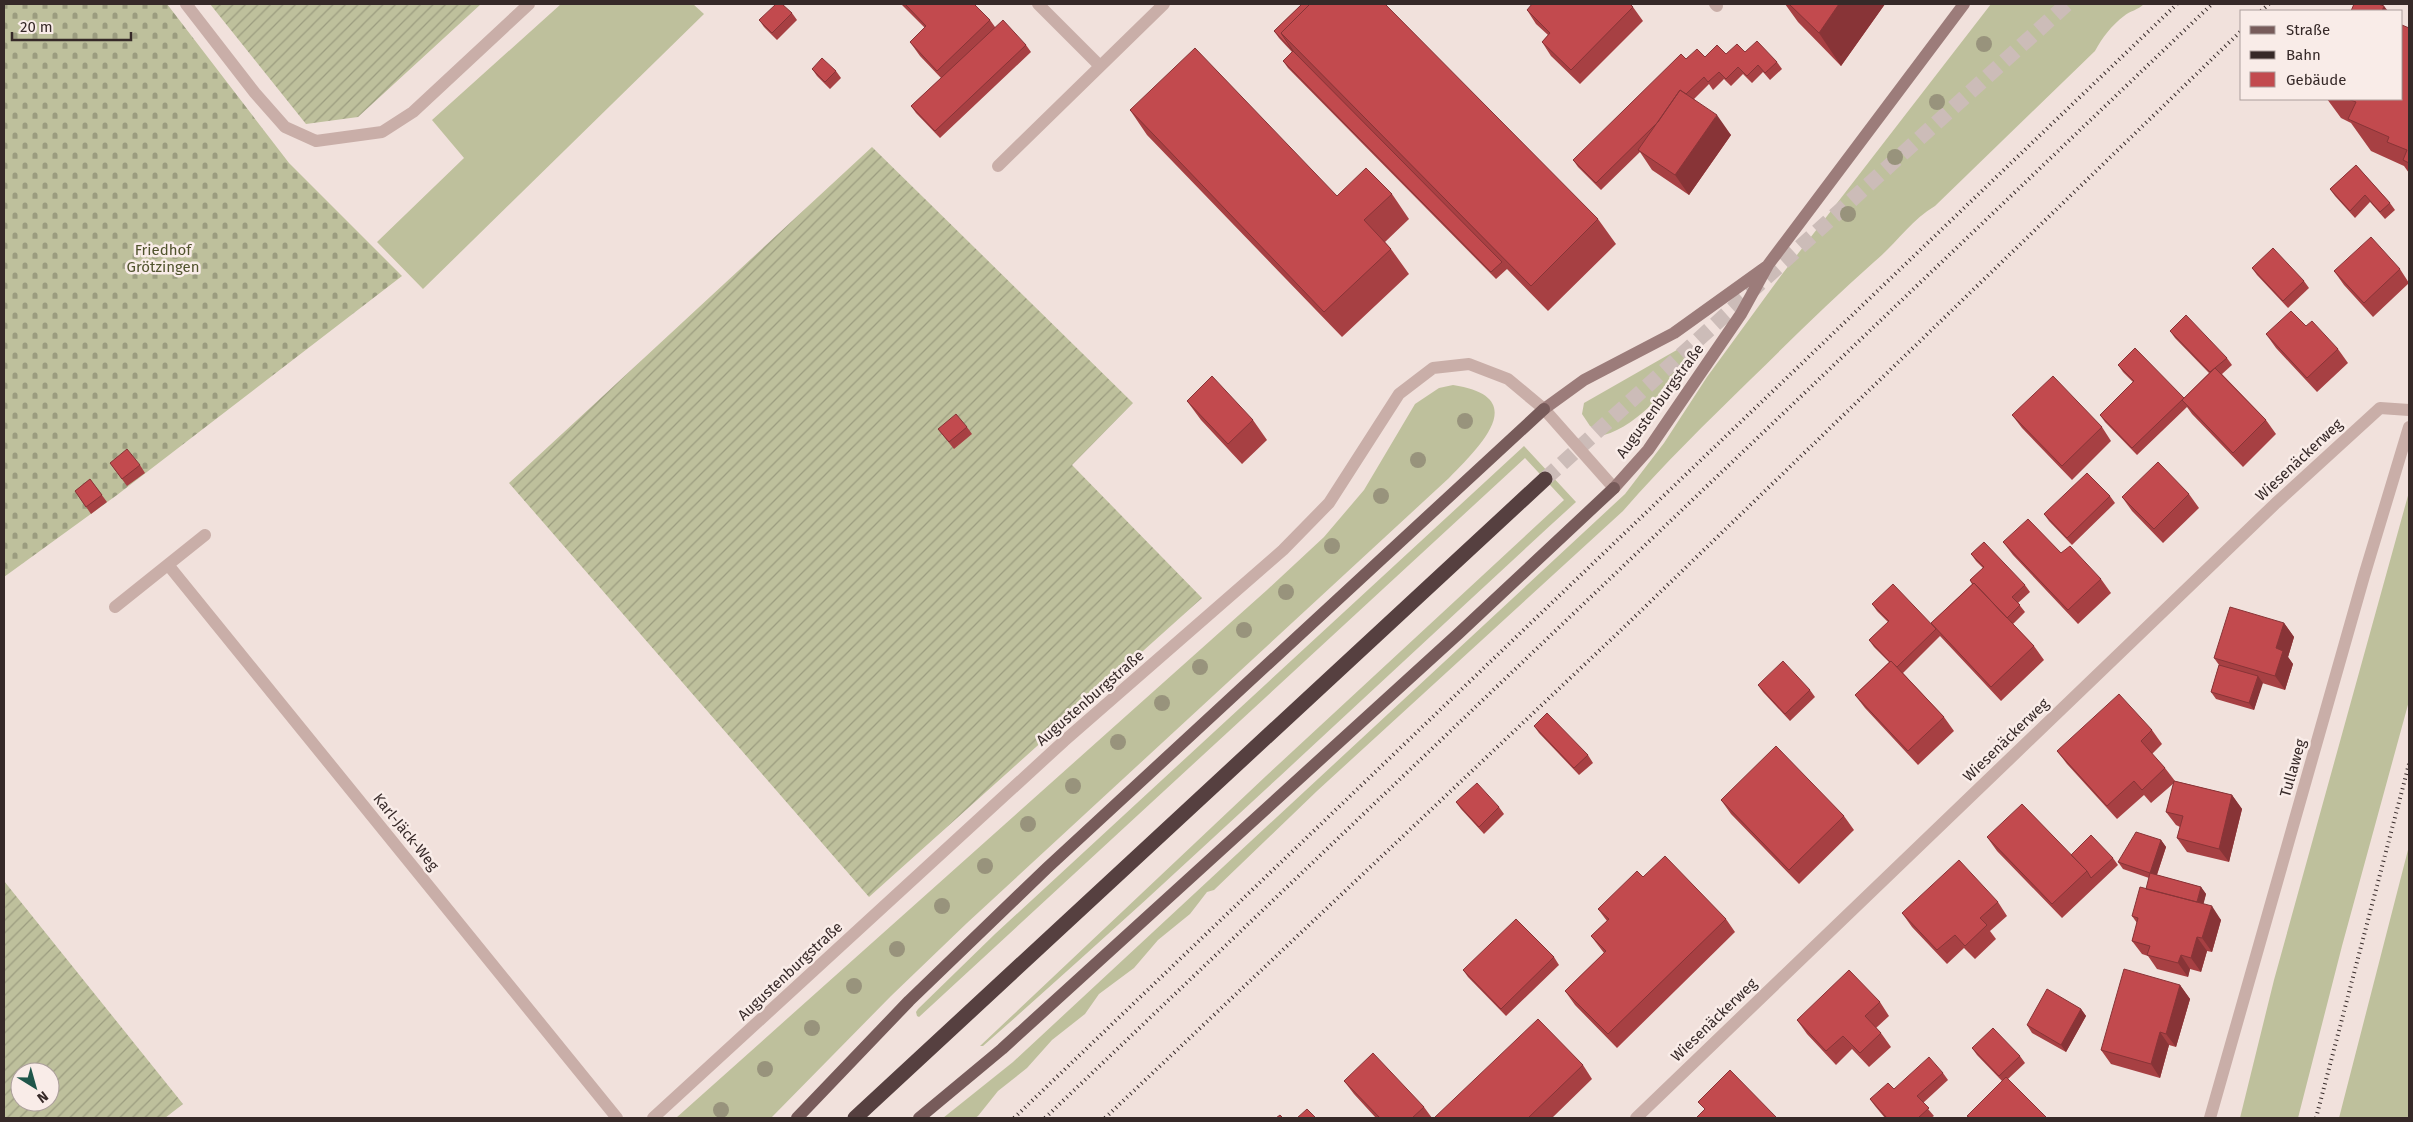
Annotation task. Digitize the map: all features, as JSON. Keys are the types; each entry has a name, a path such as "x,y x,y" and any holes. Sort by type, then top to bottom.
{"highway":[{"path":"855,1118 1545,479"}],"main road":[{"path":"797,1118 909,1001 1047,868 1544,409"},
{"path":"920,1118 1002,1049 1458,634 1614,488"}],"street":[{"path":"186,4 255,93 285,127 316,141 382,132 413,112 529,4"},
{"path":"1038,4 1099,65"},
{"path":"998,166 1099,65 1164,4"},
{"name":"Augustenburgstraße","path":"653,1118 1064,741 1283,550 1329,503 1399,394 1433,368 1469,364 1508,378 1544,409 1614,488 1648,450 1741,314 1768,265 1964,4"},
{"name":"Augustenburgstraße","path":"1544,409 1584,380 1674,333 1768,265"},
{"name":"Wiesenäckerweg","path":"1636,1118 2290,490 2380,408 2409,410"},
{"name":"Tullaweg","path":"2210,1118 2361,586 2409,426"},
{"path":"115,607 169,566 205,535"},
{"name":"Karl-Jäck-Weg","path":"169,566 617,1118"}],"green space":[{"name":"Friedhof Grötzingen","path":"4,4 167,4 289,163 402,276 117,495 4,577"},
{"path":"210,4 481,4 358,117 306,124"},
{"path":"561,4 693,4 704,14 423,289 377,242 464,158 432,120"},
{"path":"1991,4 2144,4 2115,23 2095,51 1935,206 1918,219 1796,335 1685,444 1623,511 1317,791 1214,890 1207,892 1190,914 1158,940 1134,968 1099,994 1085,1014 1052,1040 1027,1068 998,1091 978,1116 975,1118 943,1118 1013,1062 1625,494 1664,443 1707,377 1783,273"},
{"path":"872,147 1133,403 1072,465 1202,598 869,897 509,483"},
{"path":"1689,343 1694,349 1687,361 1668,387 1643,412 1617,430 1604,435 1590,426 1582,414 1584,403"},
{"path":"1453,385 1477,391 1490,400 1495,411 1492,424 1485,438 1474,452 1449,478 967,923 891,996 771,1118 676,1118 1324,537 1364,490 1415,404 1439,388"},
{"path":"1524,446 1576,502 1133,912 983,1046 980,1046 1266,776 1564,500 1525,458 919,1017 917,1016 916,1012 918,1009 995,934"},
{"path":"2409,492 2409,701 2342,946 2298,1118 2240,1118 2274,980"},
{"path":"2409,846 2409,1118 2339,1118"},
{"path":"4,881 183,1104 165,1118 4,1118"}],"building":[{"path":"776,4 782,4 792,13 772,33 759,20"},
{"path":"905,4 974,4 990,20 937,71 910,42 926,26"},
{"path":"1302,4 1310,4 1281,33 1293,51 1274,31"},
{"path":"1310,4 1385,4 1598,219 1531,286 1281,33"},
{"path":"1532,4 1630,4 1633,7 1571,70 1542,42 1550,33 1527,10"},
{"path":"1789,4 1839,4 1819,33"},
{"path":"2354,4 2378,4 2384,6 2382,10 2351,10"},
{"path":"1003,20 1026,45 935,131 911,106"},
{"path":"2403,25 2409,28 2409,163 2403,160 2407,150 2387,142 2389,137 2348,119 2356,102 2351,100 2403,100"},
{"path":"1757,41 1777,62 1765,73 1758,65 1747,76 1738,67 1726,79 1719,72 1708,82 1704,77 1686,94 1680,90 1658,122 1596,183 1573,160 1681,54 1686,59 1697,49 1705,57 1717,45 1726,54 1737,44 1745,52"},
{"path":"1195,48 1337,196 1366,168 1392,194 1364,220 1391,249 1324,312 1130,110"},
{"path":"1293,51 1502,262 1491,272 1283,61"},
{"path":"822,58 836,71 825,82 812,69"},
{"path":"1680,90 1717,115 1675,175 1638,150"},
{"path":"2356,165 2390,203 2380,212 2365,195 2350,211 2330,189"},
{"path":"2371,237 2400,269 2364,303 2334,271"},
{"path":"2273,248 2304,281 2283,301 2252,268"},
{"path":"2291,311 2306,326 2312,321 2338,349 2307,378 2266,334"},
{"path":"2186,315 2227,358 2210,372 2170,331"},
{"path":"2135,348 2184,398 2132,448 2100,415 2134,381 2118,365"},
{"path":"2215,368 2266,420 2233,453 2182,400"},
{"path":"1212,376 1253,420 1228,444 1187,401"},
{"path":"2053,376 2102,427 2062,466 2012,415"},
{"path":"956,414 967,427 949,442 938,429"},
{"path":"127,449 140,465 122,479 110,463"},
{"path":"2158,462 2189,494 2154,529 2122,497"},
{"path":"2087,473 2110,496 2067,538 2044,514"},
{"path":"90,479 102,495 86,507 75,491"},
{"path":"2028,519 2061,553 2070,546 2101,579 2068,610 2003,542"},
{"path":"1984,542 2025,585 2012,597 2020,605 2007,618 1970,580 1984,567 1971,554"},
{"path":"1974,583 2034,646 1991,687 1931,623"},
{"path":"1893,584 1936,629 1897,667 1869,640 1889,621 1872,604"},
{"path":"2230,607 2284,623 2276,648 2283,651 2275,676 2214,658"},
{"path":"1783,661 1810,690 1785,714 1758,685"},
{"path":"1891,661 1944,717 1908,751 1855,695"},
{"path":"2219,665 2258,676 2249,703 2211,692"},
{"path":"2119,694 2152,730 2141,741 2165,768 2142,790 2134,781 2107,806 2057,751"},
{"path":"1547,713 1588,755 1574,768 1534,726"},
{"path":"1776,746 1844,816 1789,870 1721,800"},
{"path":"2174,781 2232,795 2219,849 2177,838 2183,816 2166,812"},
{"path":"1477,783 1499,807 1479,827 1456,802"},
{"path":"2022,804 2087,871 2052,904 1987,837"},
{"path":"2136,832 2161,840 2150,873 2118,862"},
{"path":"2091,835 2113,858 2091,878 2087,871 2071,855"},
{"path":"1665,856 1726,919 1608,1034 1565,991 1606,951 1591,936 1609,919 1598,909 1637,871 1643,877"},
{"path":"1959,860 1998,902 1980,918 1987,925 1965,946 1955,935 1937,950 1902,913"},
{"path":"2150,873 2201,887 2197,902 2146,889"},
{"path":"2140,887 2212,906 2202,938 2197,937 2191,958 2181,955 2178,963 2147,955 2150,946 2132,941 2138,918 2132,916"},
{"path":"1516,919 1554,957 1501,1009 1463,970"},
{"path":"2124,969 2180,985 2166,1034 2160,1032 2151,1064 2101,1050"},
{"path":"1849,970 1880,1002 1865,1016 1881,1033 1860,1053 1843,1036 1826,1051 1797,1020"},
{"path":"2047,989 2081,1009 2061,1045 2027,1025"},
{"path":"1538,1019 1583,1065 1528,1118 1434,1118"},
{"path":"1993,1028 2020,1056 1999,1076 1972,1048"},
{"path":"1373,1053 1424,1107 1412,1118 1380,1118 1344,1081"},
{"path":"1929,1057 1943,1073 1917,1096 1929,1108 1918,1118 1887,1118 1870,1099 1888,1083 1894,1089"},
{"path":"1730,1070 1777,1118 1696,1118 1705,1109 1698,1102"},
{"path":"2006,1077 2047,1118 1970,1118 1967,1116"},
{"path":"1307,1109 1316,1118 1297,1118"}],"tunnel":[{"path":"1545,479 2067,4"}],"railway":[{"path":"1014,1118 2177,4"},
{"path":"1045,1118 2212,4"},
{"path":"2262,10 2269,4"},
{"path":"1105,1118 1621,630 2240,32"},
{"path":"2316,1118 2409,764"}]}
